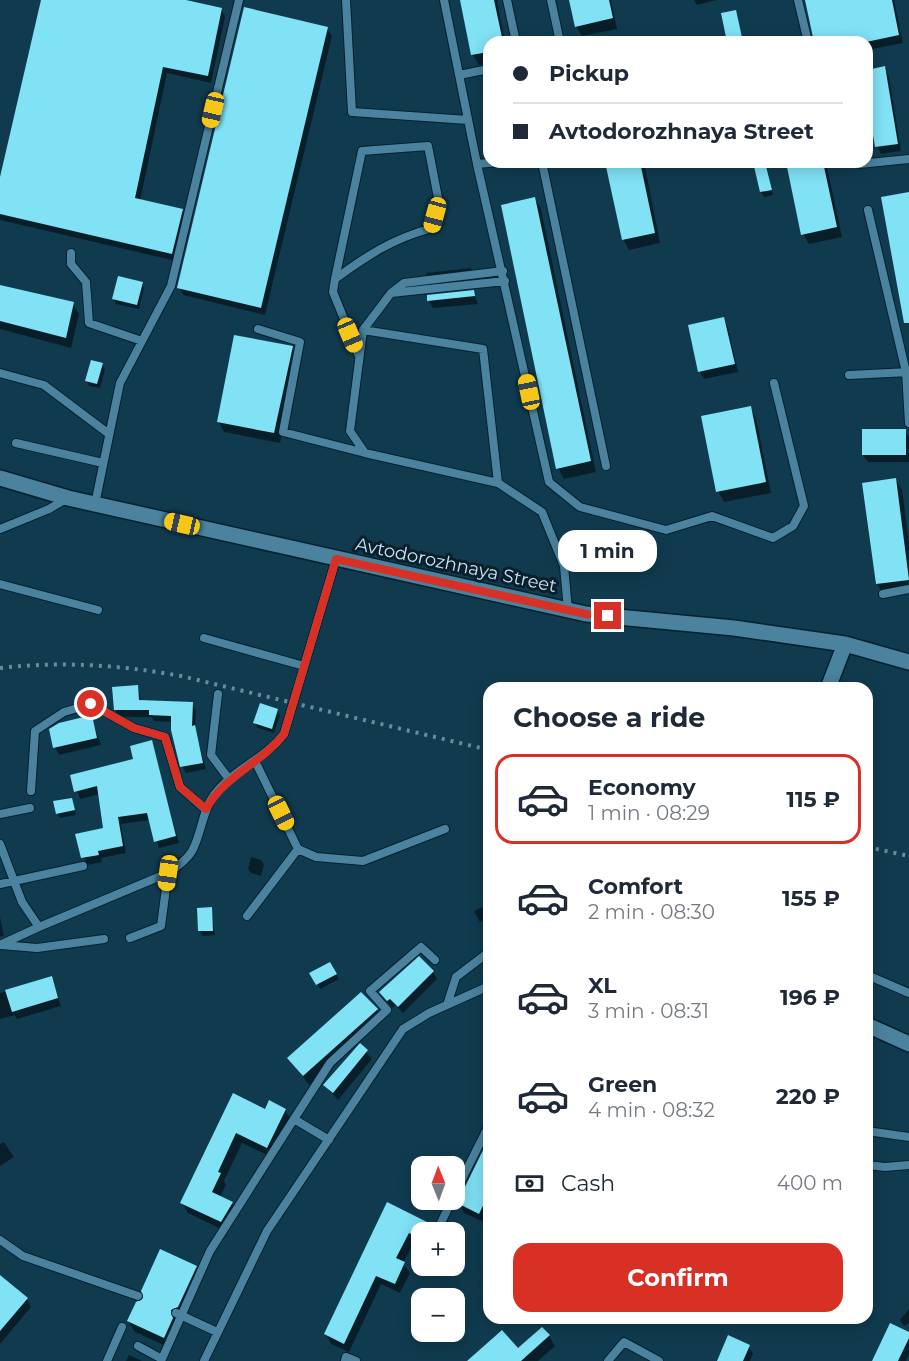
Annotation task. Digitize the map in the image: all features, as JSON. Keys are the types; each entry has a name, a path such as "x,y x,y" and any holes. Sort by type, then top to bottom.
{"street":[{"name":"Avtodorozhnaya Street","path":"0,478 68,498 568,610 845,644 909,662"},
{"path":"830,682 845,644"},
{"path":"873,1027 909,1044"}],"lane":[{"path":"95,504 120,383 171,286 239,0"},
{"path":"346,0 352,112 468,120"},
{"path":"444,0 477,164 549,482 580,507 666,530 712,516 773,538 794,525 804,506 774,383"},
{"path":"507,0 515,36"},
{"path":"551,0 559,36"},
{"path":"798,0 807,36"},
{"path":"459,75 483,70"},
{"path":"335,279 381,246 432,228 439,203 428,147 362,151 335,279 333,292 359,356"},
{"path":"873,163 909,159"},
{"path":"477,164 483,163"},
{"path":"543,168 606,466"},
{"path":"868,210 907,372 909,423"},
{"path":"71,253 71,264 86,282 89,323 142,341"},
{"path":"365,453 350,431 363,330 392,292 404,283 503,271"},
{"path":"392,292 505,281"},
{"path":"258,329 300,342 283,432 498,483 542,512 564,566 568,610"},
{"path":"363,330 483,349 498,483"},
{"path":"849,375 907,372"},
{"path":"0,373 44,385 109,434"},
{"path":"16,443 103,463"},
{"path":"0,529 49,509 68,498"},
{"path":"1,945 168,873 192,851 206,809 229,779 274,747 284,734 336,559"},
{"path":"0,584 98,609"},
{"path":"883,594 909,589"},
{"path":"204,638 304,666"},
{"path":"218,694 211,755 229,779"},
{"path":"31,790 35,731 64,712 91,704 134,728 165,737 180,787 206,809"},
{"path":"255,760 298,849 316,857 363,861 445,829"},
{"path":"0,814 30,808"},
{"path":"0,844 22,902 39,927"},
{"path":"247,916 298,849"},
{"path":"0,884 13,879 83,866"},
{"path":"130,938 161,926 168,873"},
{"path":"1,945 37,948 104,939"},
{"path":"138,1346 162,1359 179,1315 210,1251 330,1063 387,1010 370,991 421,947 435,960"},
{"path":"447,1005 456,976 483,956"},
{"path":"873,978 909,993"},
{"path":"204,1361 267,1231 402,1029 483,989"},
{"path":"294,1119 329,1140"},
{"path":"873,1132 909,1137"},
{"path":"465,1174 483,1137"},
{"path":"873,1166 909,1165"},
{"path":"0,1240 22,1256 138,1296"},
{"path":"179,1315 217,1332"},
{"path":"107,1361 122,1327"},
{"path":"608,1361 624,1342 659,1361"},
{"path":"345,1361 346,1357 356,1361"}],"building":[{"path":"41,0 186,0 222,8 208,76 163,67 135,198 183,209 172,254 0,214 0,177"},
{"path":"460,0 494,0 502,36 483,36 483,53 471,55"},
{"path":"569,0 609,0 613,18 575,27"},
{"path":"805,0 892,0 899,35 873,41 873,36 813,36"},
{"path":"244,7 328,27 261,308 177,288"},
{"path":"736,10 742,36 726,36 721,13"},
{"path":"885,66 898,144 875,147 873,69"},
{"path":"606,168 641,168 655,233 622,240"},
{"path":"754,168 766,168 772,190 760,192"},
{"path":"787,168 824,168 837,227 801,235"},
{"path":"909,192 909,323 904,323 881,197"},
{"path":"535,197 591,461 556,469 501,205"},
{"path":"118,276 143,282 137,305 112,299"},
{"path":"0,285 74,302 66,338 0,321"},
{"path":"474,290 475,296 427,301 427,295"},
{"path":"724,317 735,364 698,372 688,325"},
{"path":"234,335 293,346 274,433 217,422"},
{"path":"91,360 103,363 97,384 85,381"},
{"path":"751,406 766,482 716,492 701,416"},
{"path":"862,429 906,429 906,455 862,455"},
{"path":"896,478 909,580 876,584 862,483"},
{"path":"138,685 139,700 193,702 192,726 195,725 203,763 180,767 171,730 171,716 149,715 149,710 114,710 112,687"},
{"path":"260,703 278,709 272,729 253,723"},
{"path":"92,715 97,738 53,748 49,729 59,723"},
{"path":"152,740 176,836 154,842 147,813 118,817 123,846 98,851 99,855 81,858 75,834 103,828 97,786 74,792 70,775 133,759 130,746"},
{"path":"72,798 75,810 56,814 53,801"},
{"path":"212,907 213,931 198,931 197,908"},
{"path":"419,956 434,971 398,1007 390,999 387,1001 379,992"},
{"path":"330,962 337,974 316,985 309,973"},
{"path":"52,976 58,998 12,1012 5,990"},
{"path":"361,992 378,1009 303,1076 287,1058"},
{"path":"360,1043 368,1050 333,1093 323,1085"},
{"path":"233,1093 265,1109 269,1100 286,1109 267,1148 236,1133 218,1172 221,1173 212,1192 233,1202 221,1222 180,1203"},
{"path":"483,1150 483,1206 479,1214 465,1207 465,1187"},
{"path":"387,1202 427,1222 411,1222 411,1234 409,1233 396,1258 405,1262 395,1284 376,1276 344,1344 324,1334"},
{"path":"160,1249 197,1266 178,1307 171,1310 173,1318 164,1338 127,1321 136,1302 143,1298 141,1291"},
{"path":"0,1275 28,1298 0,1331"},
{"path":"890,1323 909,1332 909,1338 898,1361 872,1361"},
{"path":"542,1327 550,1335 521,1361 467,1361 502,1330 518,1348"},
{"path":"728,1335 750,1345 743,1361 717,1361"}],"railway":[{"path":"0,668 91,665 181,676 483,749"},
{"path":"873,848 909,856"}],"route":[{"path":"91,704 134,728 165,737 180,787 206,809 215,794 229,779 274,747 284,734 336,559 586,614 608,616"}]}
